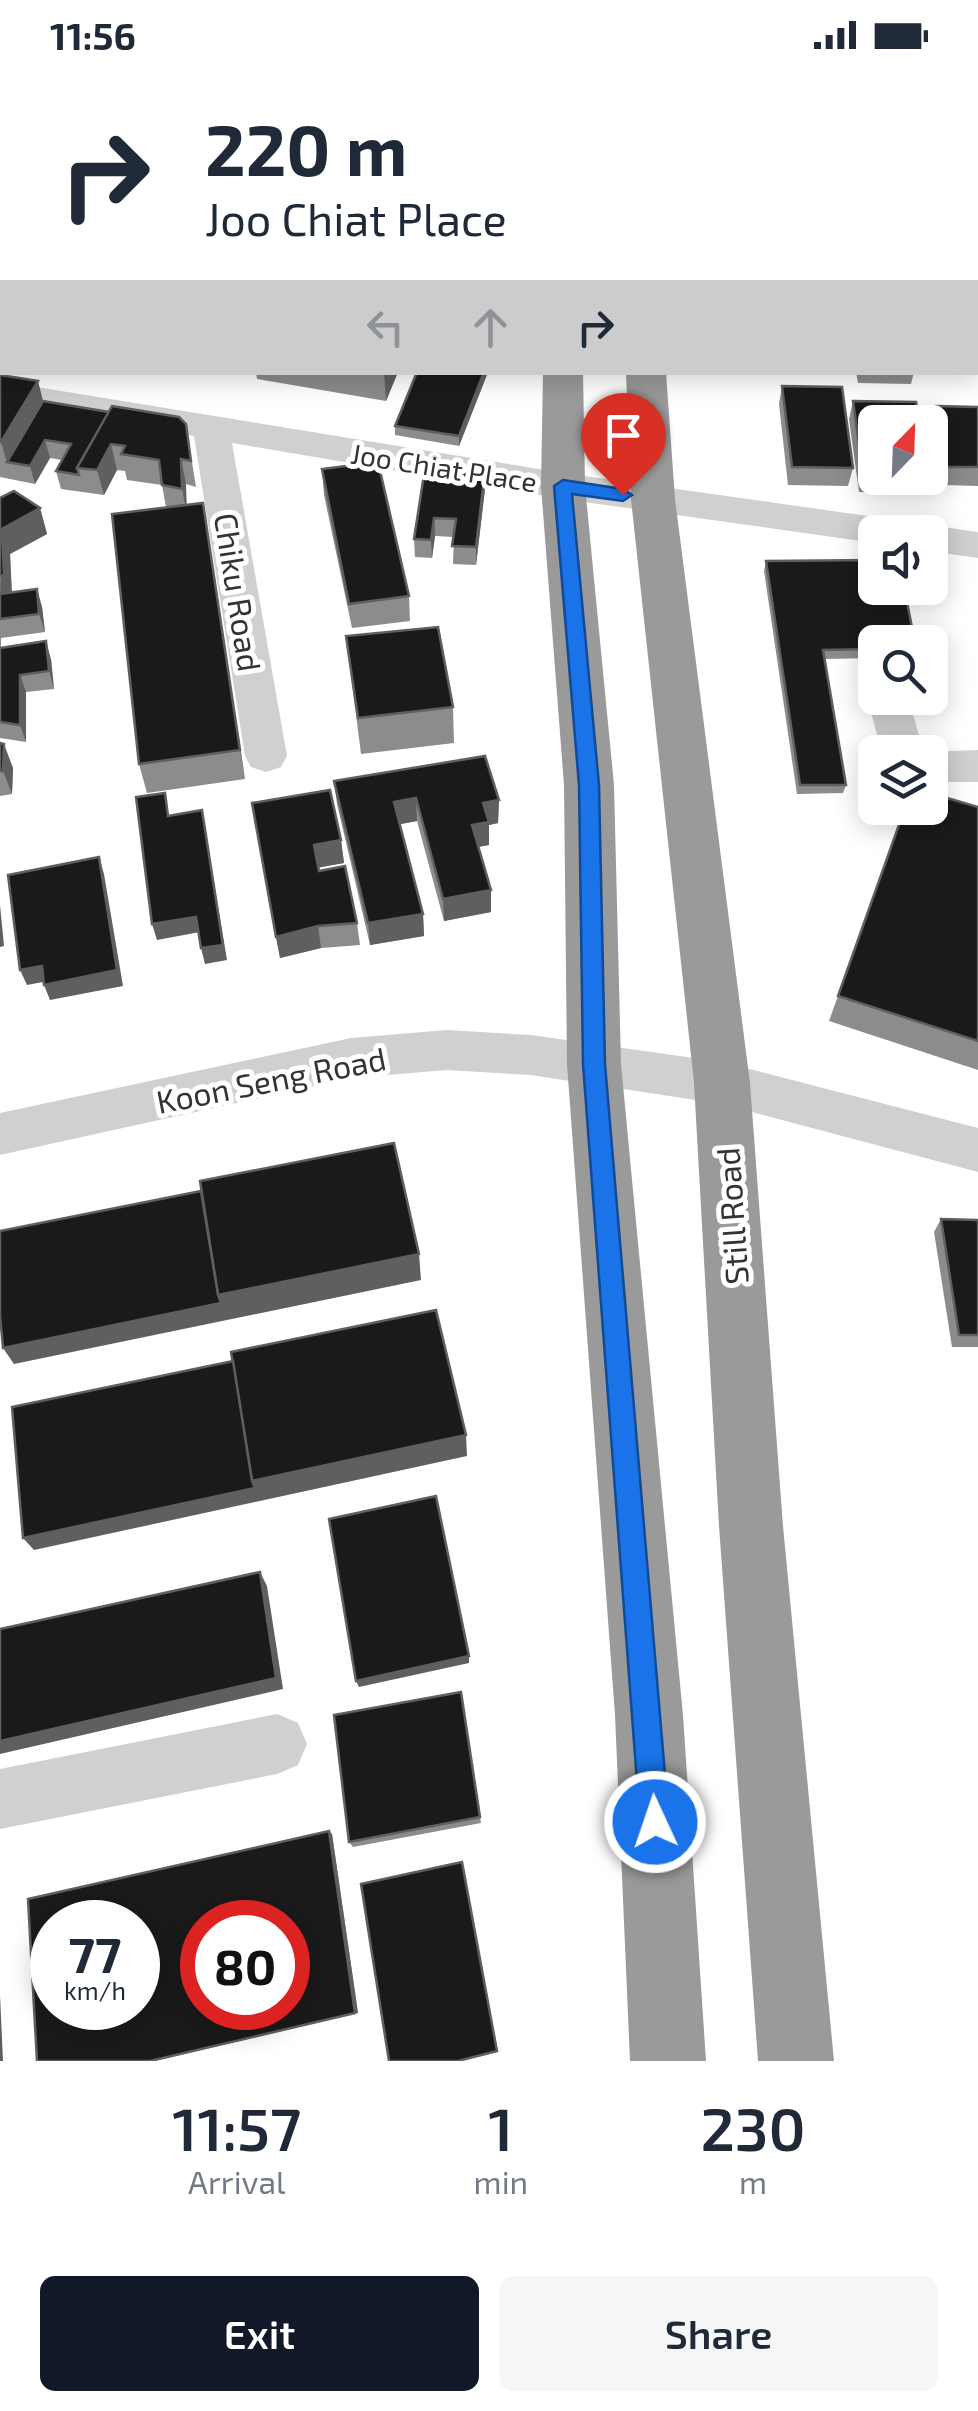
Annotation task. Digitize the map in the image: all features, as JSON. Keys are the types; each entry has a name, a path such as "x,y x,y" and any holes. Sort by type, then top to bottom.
{"highway":[{"path":"563,375 563,486 589,785 594,1064 649,1714 668,2061"},
{"name":"Still Road","path":"646,375 653,499 722,1083 752,1526 796,2061"}],"street":[{"name":"Joo Chiat Place","path":"0,392 103,398 211,429 563,486 858,528"},
{"name":"Chiku Road","path":"211,429 266,756"},
{"path":"948,540 974,544 978,586"},
{"path":"948,766 978,766"},
{"name":"Koon Seng Road","path":"0,1134 351,1058 448,1050 594,1064 722,1083 978,1150"},
{"path":"0,1799 277,1744"}],"building":[{"path":"0,375 38,381 1,442 0,441"},
{"path":"416,375 483,375 459,436 395,426"},
{"path":"782,386 842,387 853,468 792,467"},
{"path":"43,401 109,412 77,468 79,475 56,471 71,444 45,440 30,466 7,462"},
{"path":"853,401 916,402 917,405 858,405 858,438"},
{"path":"112,406 179,417 186,424 191,461 181,459 182,489 162,485 159,460 121,454 125,446 111,444 97,470 77,468"},
{"path":"948,406 978,407 978,467 948,467"},
{"path":"378,462 409,596 349,604 322,469"},
{"path":"425,468 485,471 476,547 452,546 456,519 434,518 431,540 414,539"},
{"path":"14,491 40,508 2,529 4,575 0,576 0,498"},
{"path":"203,503 240,750 139,764 112,514"},
{"path":"858,560 858,605 907,605 912,625 858,625 858,649 823,650 846,785 800,785 766,561"},
{"path":"37,589 39,614 0,619 0,594"},
{"path":"438,627 453,707 358,718 346,636"},
{"path":"46,641 49,671 20,675 20,725 0,722 0,648"},
{"path":"0,743 4,744 3,771 0,771"},
{"path":"485,756 499,800 483,803 489,822 472,825 491,890 443,899 416,798 394,802 423,914 368,923 334,781"},
{"path":"330,790 341,840 314,845 319,871 345,866 357,923 318,926 276,937 252,803"},
{"path":"165,793 168,816 202,810 223,945 201,948 196,917 152,924 136,797"},
{"path":"948,798 978,807 978,1041 838,996 899,825 948,825"},
{"path":"99,857 117,970 44,985 42,966 20,970 8,875"},
{"path":"394,1143 419,1254 218,1295 200,1181"},
{"path":"201,1191 221,1303 3,1348 0,1231"},
{"path":"941,1219 978,1220 978,1335 959,1335"},
{"path":"436,1310 466,1435 252,1481 231,1352"},
{"path":"233,1361 255,1488 23,1538 12,1407"},
{"path":"436,1496 469,1656 356,1681 329,1519"},
{"path":"260,1572 276,1678 0,1741 0,1629"},
{"path":"461,1692 480,1817 349,1842 334,1715"},
{"path":"329,1831 355,2013 310,2024 310,1900 180,1900 180,2030 282,2030 150,2061 37,2061 35,2030 160,2030 160,1900 30,1900 30,1935 28,1899"},
{"path":"462,1862 497,2051 458,2061 389,2061 361,1884"}],"route":[{"path":"623,495 563,486 589,785 594,1064 655,1822"}]}
